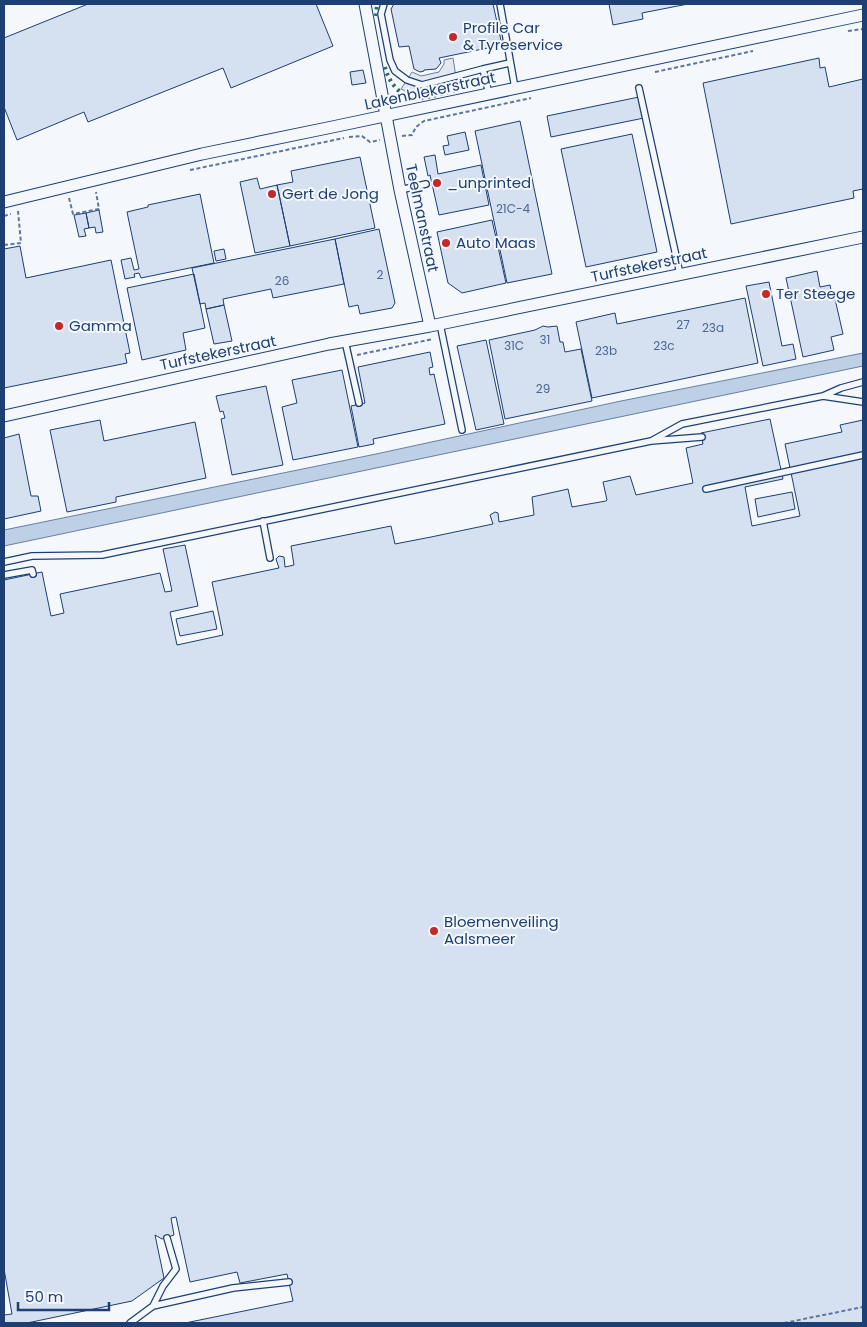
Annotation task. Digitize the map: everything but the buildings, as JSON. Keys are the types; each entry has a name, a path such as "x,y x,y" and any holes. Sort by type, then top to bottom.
{"street":[{"name":"Teelmanstraat","path":"365,4 400,190 435,325"},
{"name":"Lakenblekerstraat","path":"4,202 199,154 863,15"},
{"name":"Turfstekerstraat","path":"4,416 348,341 435,325 863,237"}],"lane":[{"path":"384,4 381,14 390,60 395,72 407,80 422,85 510,63"},
{"path":"500,4 515,88"},
{"path":"371,37 385,35"},
{"path":"483,69 489,94"},
{"path":"639,88 680,274"},
{"path":"400,190 426,184"},
{"path":"435,325 443,336 462,430"},
{"path":"348,341 358,403"},
{"path":"651,441 682,424 823,396 841,388 863,382"},
{"path":"823,396 863,402"},
{"path":"4,562 32,556 102,554 651,441 702,437"},
{"path":"706,489 863,455"},
{"path":"263,521 270,558"},
{"path":"4,575 32,570 33,574"},
{"path":"153,1306 163,1286 176,1269 167,1238"},
{"path":"130,1323 153,1306 233,1288 289,1282"}],"path":[{"path":"840,33 863,29"},
{"path":"647,74 758,50"},
{"path":"186,171 348,136 362,136 370,142 412,135 416,127 424,121 532,98"},
{"path":"62,198 69,196 73,214 99,209 96,190 90,191"},
{"path":"4,216 18,211 20,242 4,245"},
{"path":"348,341 354,356 443,336"},
{"path":"784,1323 863,1307"}],"shaded area":[{"path":"453,58 457,84 422,94 410,93 401,89 412,72 421,76 439,72 444,64 444,60"}],"water":[{"path":"863,353 863,366 4,546 4,530 376,454 621,401"}],"hedge":[{"path":"376,16 377,4"},
{"path":"385,67 389,78 396,88 411,98 427,97 456,90"}],"place":[{"name":"Profile Car & Tyreservice","path":"453,37"},
{"name":"_unprinted","path":"437,183"},
{"name":"Gert de Jong","path":"272,194"},
{"name":"Auto Maas","path":"446,243"},
{"name":"Ter Steege","path":"766,294"},
{"name":"Gamma","path":"59,326"},
{"name":"Bloemenveiling Aalsmeer","path":"434,931"}]}
